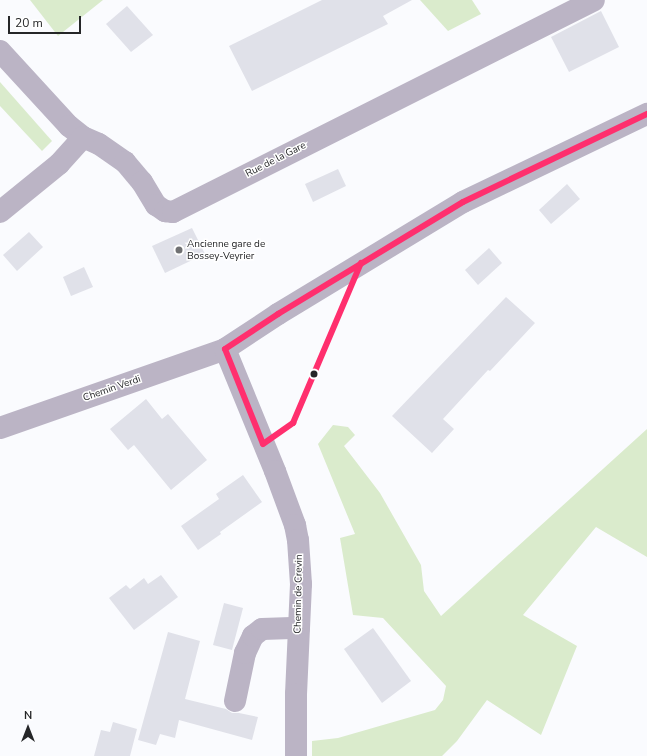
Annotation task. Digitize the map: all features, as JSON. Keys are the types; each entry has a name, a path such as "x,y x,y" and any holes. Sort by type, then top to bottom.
{"street":[{"name":"Rue de la Gare","path":"0,51 69,126 83,137 99,144 125,162 142,182 156,204 165,211 173,212 594,0"},
{"name":"Chemin Verdi","path":"0,428 225,349 278,314 463,202 647,114"},
{"path":"0,212 59,164 83,137"},
{"name":"Chemin de Crevin","path":"225,349 275,471 295,525 301,558 296,756"},
{"path":"236,701 245,653 253,636 262,629 299,628"},
{"path":"284,756 296,733"}],"green space":[{"path":"30,0 103,0 58,36"},
{"path":"420,0 472,0 481,14 448,31"},
{"path":"0,82 52,141 42,151 0,106"},
{"path":"333,425 348,427 355,435 344,446 380,493 421,565 424,591 441,616 647,429 647,557 596,527 523,615 577,646 541,735 487,700 457,741 442,756 312,756 312,741 338,738 435,710 443,700 446,686 383,618 353,615 340,538 355,534 318,444"}],"building":[{"path":"322,0 412,0 383,16 388,24 252,91 229,46"},
{"path":"127,6 153,35 131,52 106,24"},
{"path":"601,11 619,47 569,72 551,37"},
{"path":"338,169 346,186 313,202 305,184"},
{"path":"567,184 580,199 551,224 539,210"},
{"name":"Ancienne gare de Bossey-Veyrier","path":"192,228 205,254 165,273 152,246"},
{"path":"29,232 43,247 17,271 3,255"},
{"path":"489,248 502,263 478,285 465,270"},
{"path":"84,267 93,287 71,296 63,277"},
{"path":"506,297 535,323 490,371 488,370 443,419 454,429 432,453 392,416"},
{"path":"146,399 162,419 168,414 207,460 171,490 134,445 128,450 110,429"},
{"path":"243,475 262,502 198,550 181,526 219,499 216,494"},
{"path":"161,575 178,597 134,630 109,598 126,585 130,589 144,578 148,584"},
{"path":"224,603 243,608 232,650 213,645"},
{"path":"373,628 411,681 382,703 344,649"},
{"path":"168,632 200,641 185,699 226,709 232,713 258,717 252,740 179,720 175,738 160,734 156,745 138,740"},
{"path":"113,722 137,729 130,756 94,756 101,730 110,732"}],"transit line":[{"path":"225,349 278,314 463,202 647,114"},
{"path":"263,444 293,423 361,263"},
{"path":"225,349 263,444"}],"place":[{"name":"Ancienne gare de Bossey-Veyrier","path":"179,250"}]}
